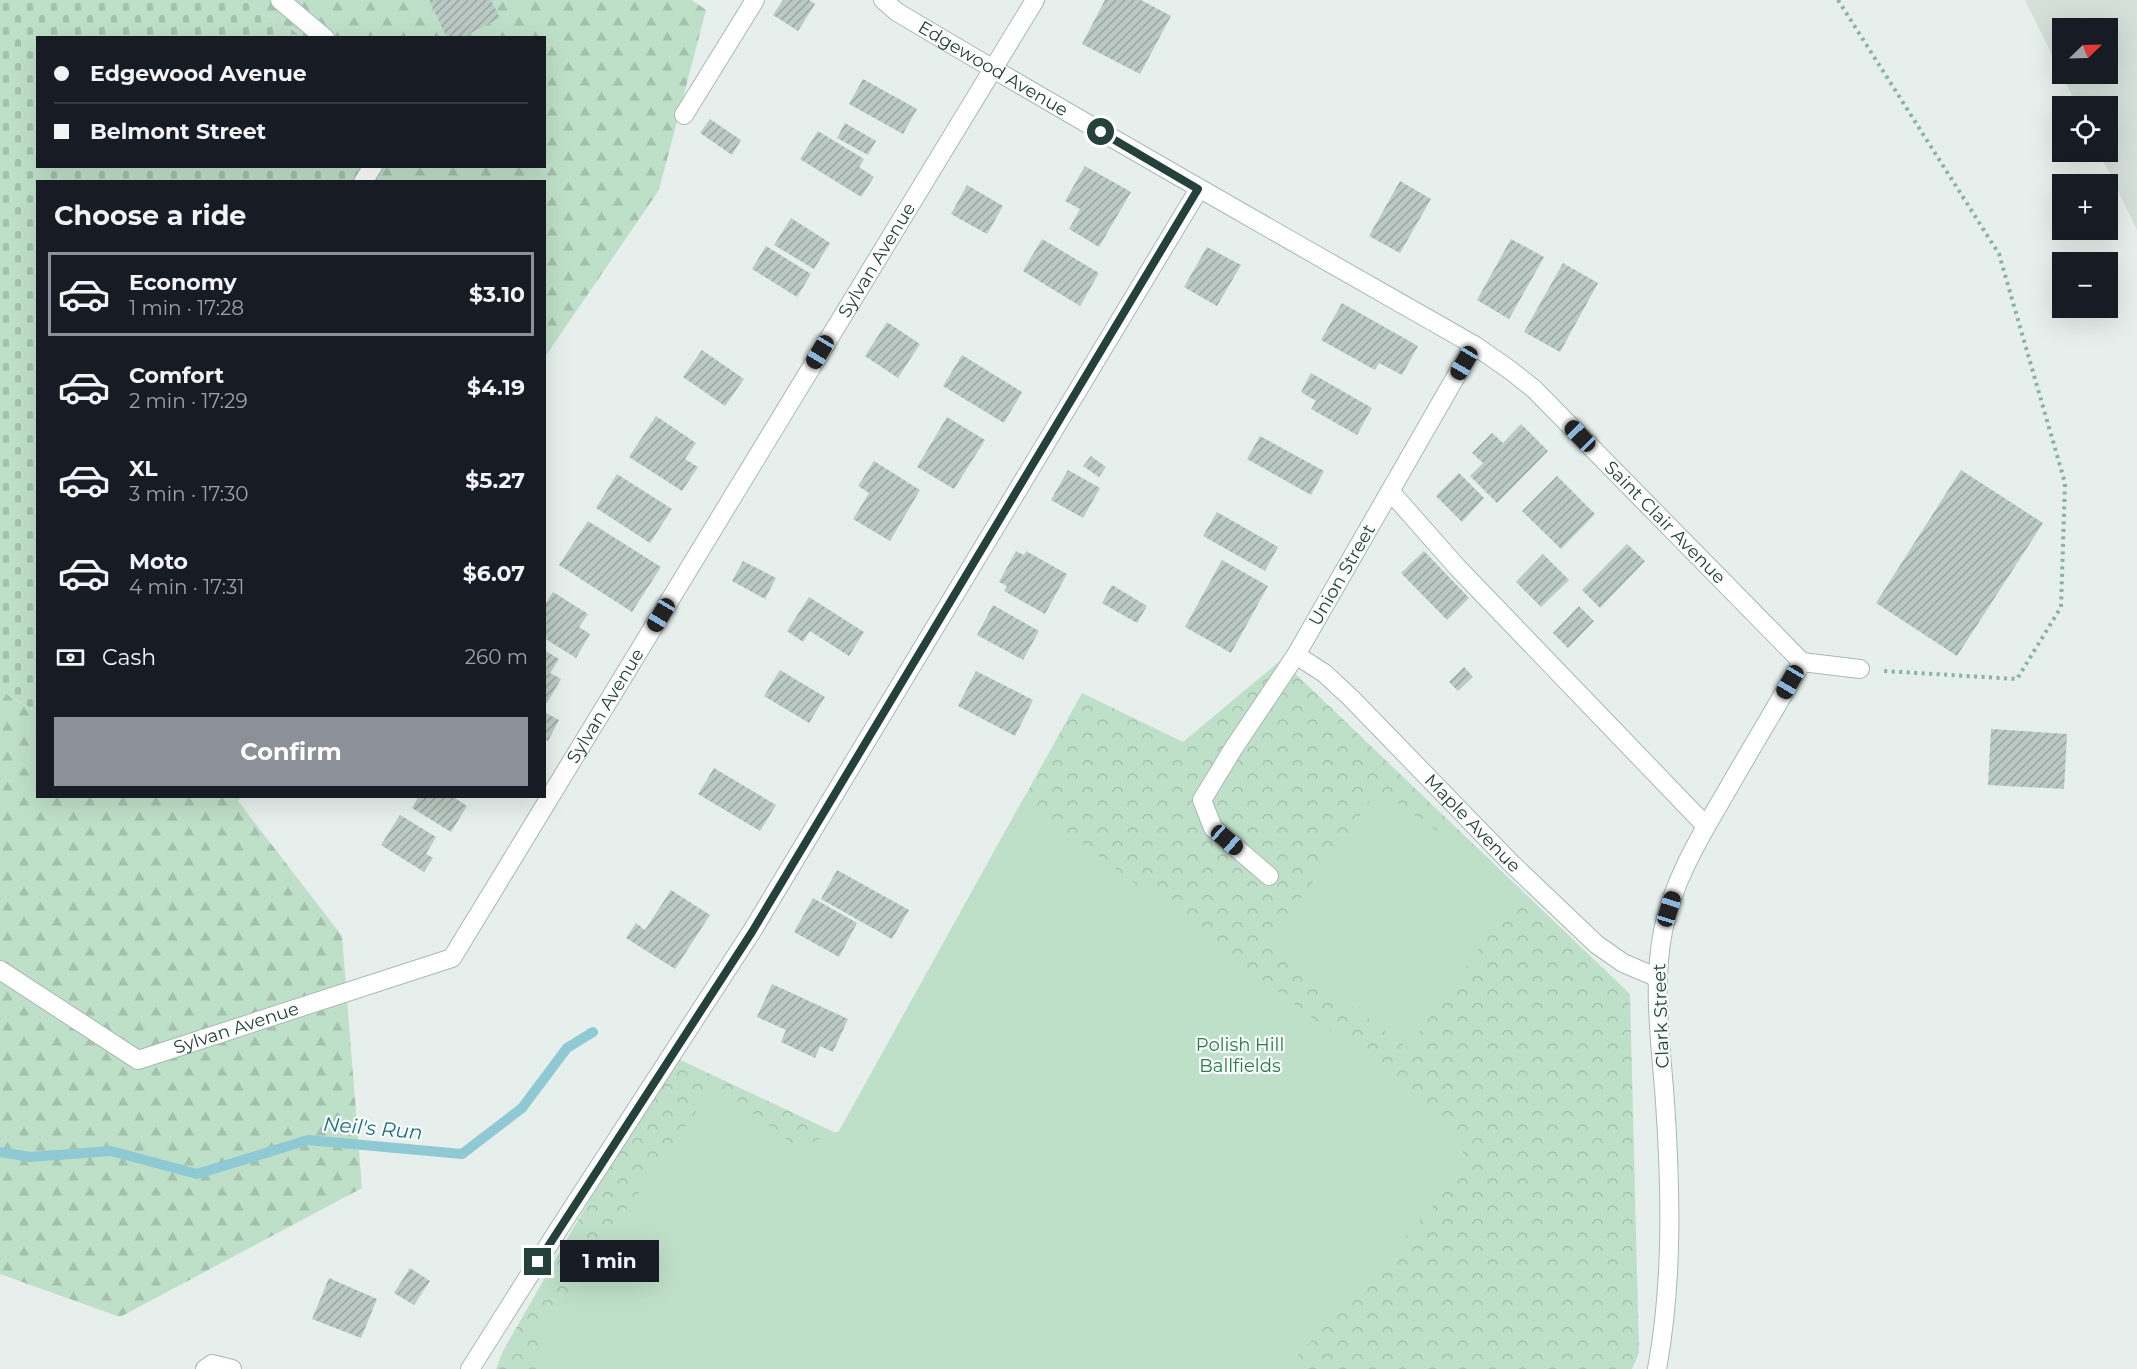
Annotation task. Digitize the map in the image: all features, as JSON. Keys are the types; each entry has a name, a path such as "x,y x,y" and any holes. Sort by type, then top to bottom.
{"street":[{"path":"280,0 323,36"},
{"path":"684,115 755,0"},
{"name":"Edgewood Avenue","path":"883,0 897,12 1198,189"},
{"name":"Sylvan Avenue","path":"0,970 138,1060 452,958 1035,0"},
{"path":"470,1369 752,932 1198,189"},
{"name":"Saint Clair Avenue","path":"1198,189 1474,345 1510,370 1534,389 1802,662"},
{"name":"Union Street","path":"1269,876 1213,828 1202,800 1296,655 1474,345"},
{"path":"1390,492 1457,567 1706,826"},
{"name":"Maple Avenue","path":"1296,655 1324,673 1351,698 1511,863 1596,944 1623,963 1656,977"},
{"path":"1802,662 1860,669"},
{"name":"Clark Street","path":"1657,1369 1666,1295 1669,1226 1665,1105 1656,977 1663,929 1675,890 1706,826 1802,662"},
{"path":"205,1369 212,1364 232,1369"}],"path":[{"path":"1838,0 1999,254 2065,483 2061,607 2017,679 1860,669"}],"shaded area":[{"path":"2025,0 2137,0 2137,230 2118,191 2118,174 2110,174 2104,162 2118,162 2118,96 2072,96 2066,84 2118,84 2118,18 2052,18 2052,55"}],"green space":[{"path":"0,0 244,0 301,36 36,36 36,168 356,168 356,172 351,180 36,180 36,705 33,710 0,690"},
{"path":"244,0 692,0 706,10 659,190 546,356 546,180 351,180 356,168 546,168 546,36 301,36"},
{"name":"Polish Hill Ballfields","path":"1281,660 1630,994 1639,1353 1632,1369 496,1369 503,1351 672,1056 838,1134 1082,693 1183,742"},
{"path":"0,690 32,710 36,704 36,798 240,798 238,801 342,936 362,1188 120,1317 0,1274"},
{"path":"1378,790 1521,889 1408,1048 1268,945"},
{"path":"1023,799 1453,1124 1461,1143 1463,1156 1450,1187 1286,1369 546,1369 540,1359 539,1332 715,1085 798,1148 839,1131"}],"building":[{"path":"429,0 491,0 500,18 465,36 446,36"},
{"path":"783,0 809,0 815,4 798,31 773,15"},
{"path":"1105,0 1141,0 1171,16 1140,74 1082,44"},
{"path":"863,79 917,109 903,134 849,104"},
{"path":"710,119 741,140 732,155 700,133"},
{"path":"845,123 876,141 868,155 837,138"},
{"path":"818,131 864,159 859,167 874,177 861,197 800,159"},
{"path":"1085,166 1131,192 1099,247 1069,229 1080,209 1065,201"},
{"path":"1400,181 1431,199 1400,253 1369,236"},
{"path":"967,185 1003,206 987,234 951,214"},
{"path":"791,218 830,243 814,269 774,245"},
{"path":"1042,239 1099,273 1080,306 1023,271"},
{"path":"1511,239 1544,257 1509,319 1477,300"},
{"path":"766,246 811,274 797,297 752,269"},
{"path":"1207,247 1241,265 1217,306 1184,287"},
{"path":"1563,263 1598,283 1560,352 1524,332"},
{"path":"1342,303 1418,346 1402,375 1379,363 1375,370 1321,340"},
{"path":"887,322 920,344 898,378 865,356"},
{"path":"702,350 744,379 725,406 683,377"},
{"path":"962,355 1022,392 1004,423 943,386"},
{"path":"1311,373 1372,408 1357,435 1311,409 1316,401 1301,392"},
{"path":"656,416 696,443 685,459 698,467 682,491 629,457"},
{"path":"947,417 985,440 954,489 917,467"},
{"path":"1521,424 1548,451 1497,503 1470,476 1483,463 1472,453 1492,433 1503,443"},
{"path":"1260,436 1324,471 1311,495 1247,459"},
{"path":"1091,456 1106,467 1099,477 1083,466"},
{"path":"874,461 920,490 890,541 853,519 869,493 858,486"},
{"path":"1068,470 1100,488 1083,518 1051,500"},
{"path":"1961,470 2043,523 1957,656 1876,603"},
{"path":"1459,473 1484,498 1462,522 1436,496"},
{"path":"617,474 672,509 650,543 596,508"},
{"path":"1557,476 1595,514 1561,549 1522,511"},
{"path":"1217,512 1278,547 1265,571 1203,536"},
{"path":"588,521 661,567 632,612 559,565"},
{"path":"1627,544 1645,561 1600,608 1582,590"},
{"path":"1016,551 1024,555 1026,551 1067,574 1045,614 1004,591 1007,586 999,582"},
{"path":"1424,551 1469,598 1447,620 1401,573"},
{"path":"1543,554 1569,580 1541,607 1516,582"},
{"path":"1222,560 1268,586 1231,653 1185,627"},
{"path":"743,561 776,578 765,599 732,581"},
{"path":"1112,585 1147,606 1137,623 1102,603"},
{"path":"553,592 588,614 579,627 590,634 576,658 546,639 546,603"},
{"path":"809,597 864,632 849,656 810,631 803,642 787,631"},
{"path":"993,605 1039,631 1023,660 977,635"},
{"path":"1579,606 1594,621 1568,648 1553,633"},
{"path":"546,651 559,659 550,673 561,679 547,703"},
{"path":"1464,667 1473,677 1458,691 1449,682"},
{"path":"780,670 825,697 809,723 764,696"},
{"path":"976,671 1033,700 1015,736 958,706"},
{"path":"546,713 559,720 548,741 546,740"},
{"path":"1991,729 2067,734 2064,789 1988,785"},
{"path":"714,768 776,805 760,831 698,794"},
{"path":"418,798 455,798 467,806 451,832 412,808"},
{"path":"400,815 436,837 426,854 433,858 424,872 381,845"},
{"path":"837,870 909,910 892,939 821,899"},
{"path":"671,890 710,915 675,969 626,938 636,923 645,930"},
{"path":"813,898 857,923 839,957 794,932"},
{"path":"772,984 848,1019 833,1052 820,1046 815,1058 781,1042 786,1030 757,1017"},
{"path":"410,1268 430,1281 414,1305 394,1293"},
{"path":"329,1278 377,1299 361,1338 312,1319"}],"waterway":[{"name":"Neil's Run","path":"0,1152 30,1157 111,1151 197,1174 308,1140 462,1154 522,1108 567,1048 593,1032"}],"route":[{"path":"538,1262 752,932 1198,189 1101,132"}]}
